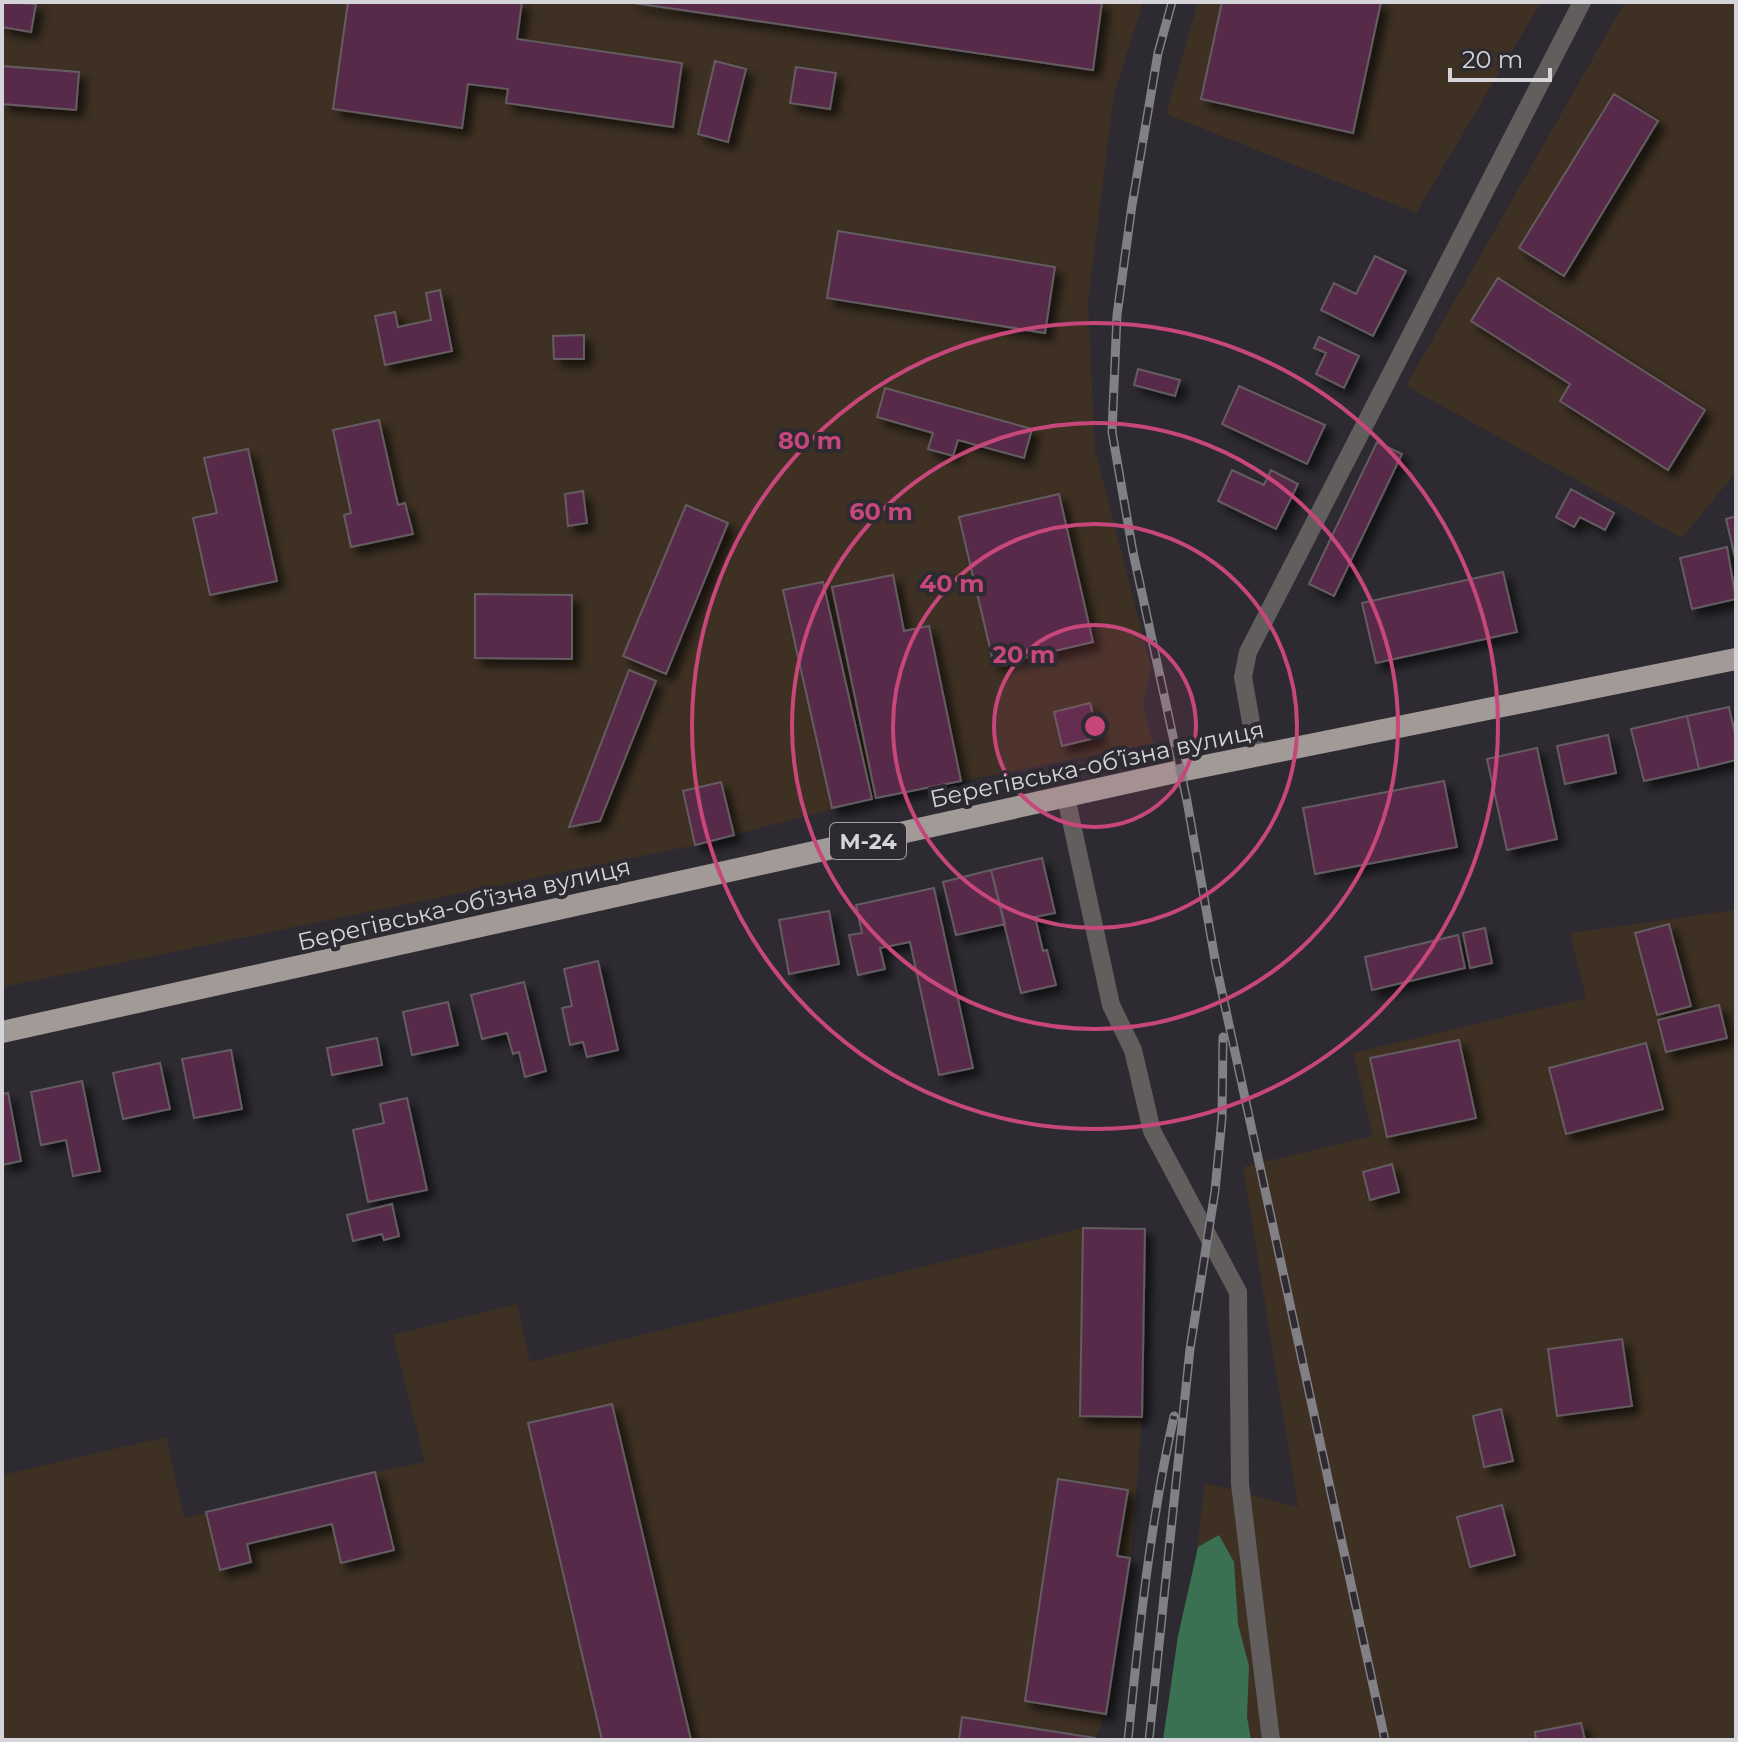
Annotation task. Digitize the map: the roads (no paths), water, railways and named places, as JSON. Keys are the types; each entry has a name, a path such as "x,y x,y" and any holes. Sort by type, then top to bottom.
{"highway":[{"name":"Берегівська-обʼїзна вулиця","path":"2,1032 1066,797 1736,659"}],"lane":[{"path":"1257,756 1243,677 1248,652 1582,2"},
{"path":"1066,797 1111,1005 1133,1050 1152,1131 1238,1292 1240,1484 1271,1740"}],"railway":[{"path":"1172,2 1158,53 1132,205 1117,315 1112,432 1133,552 1187,801 1216,965 1385,1740"},
{"path":"1149,1740 1190,1349 1215,1191 1222,1118 1223,1037"},
{"path":"1128,1740 1152,1537 1174,1416"}]}
